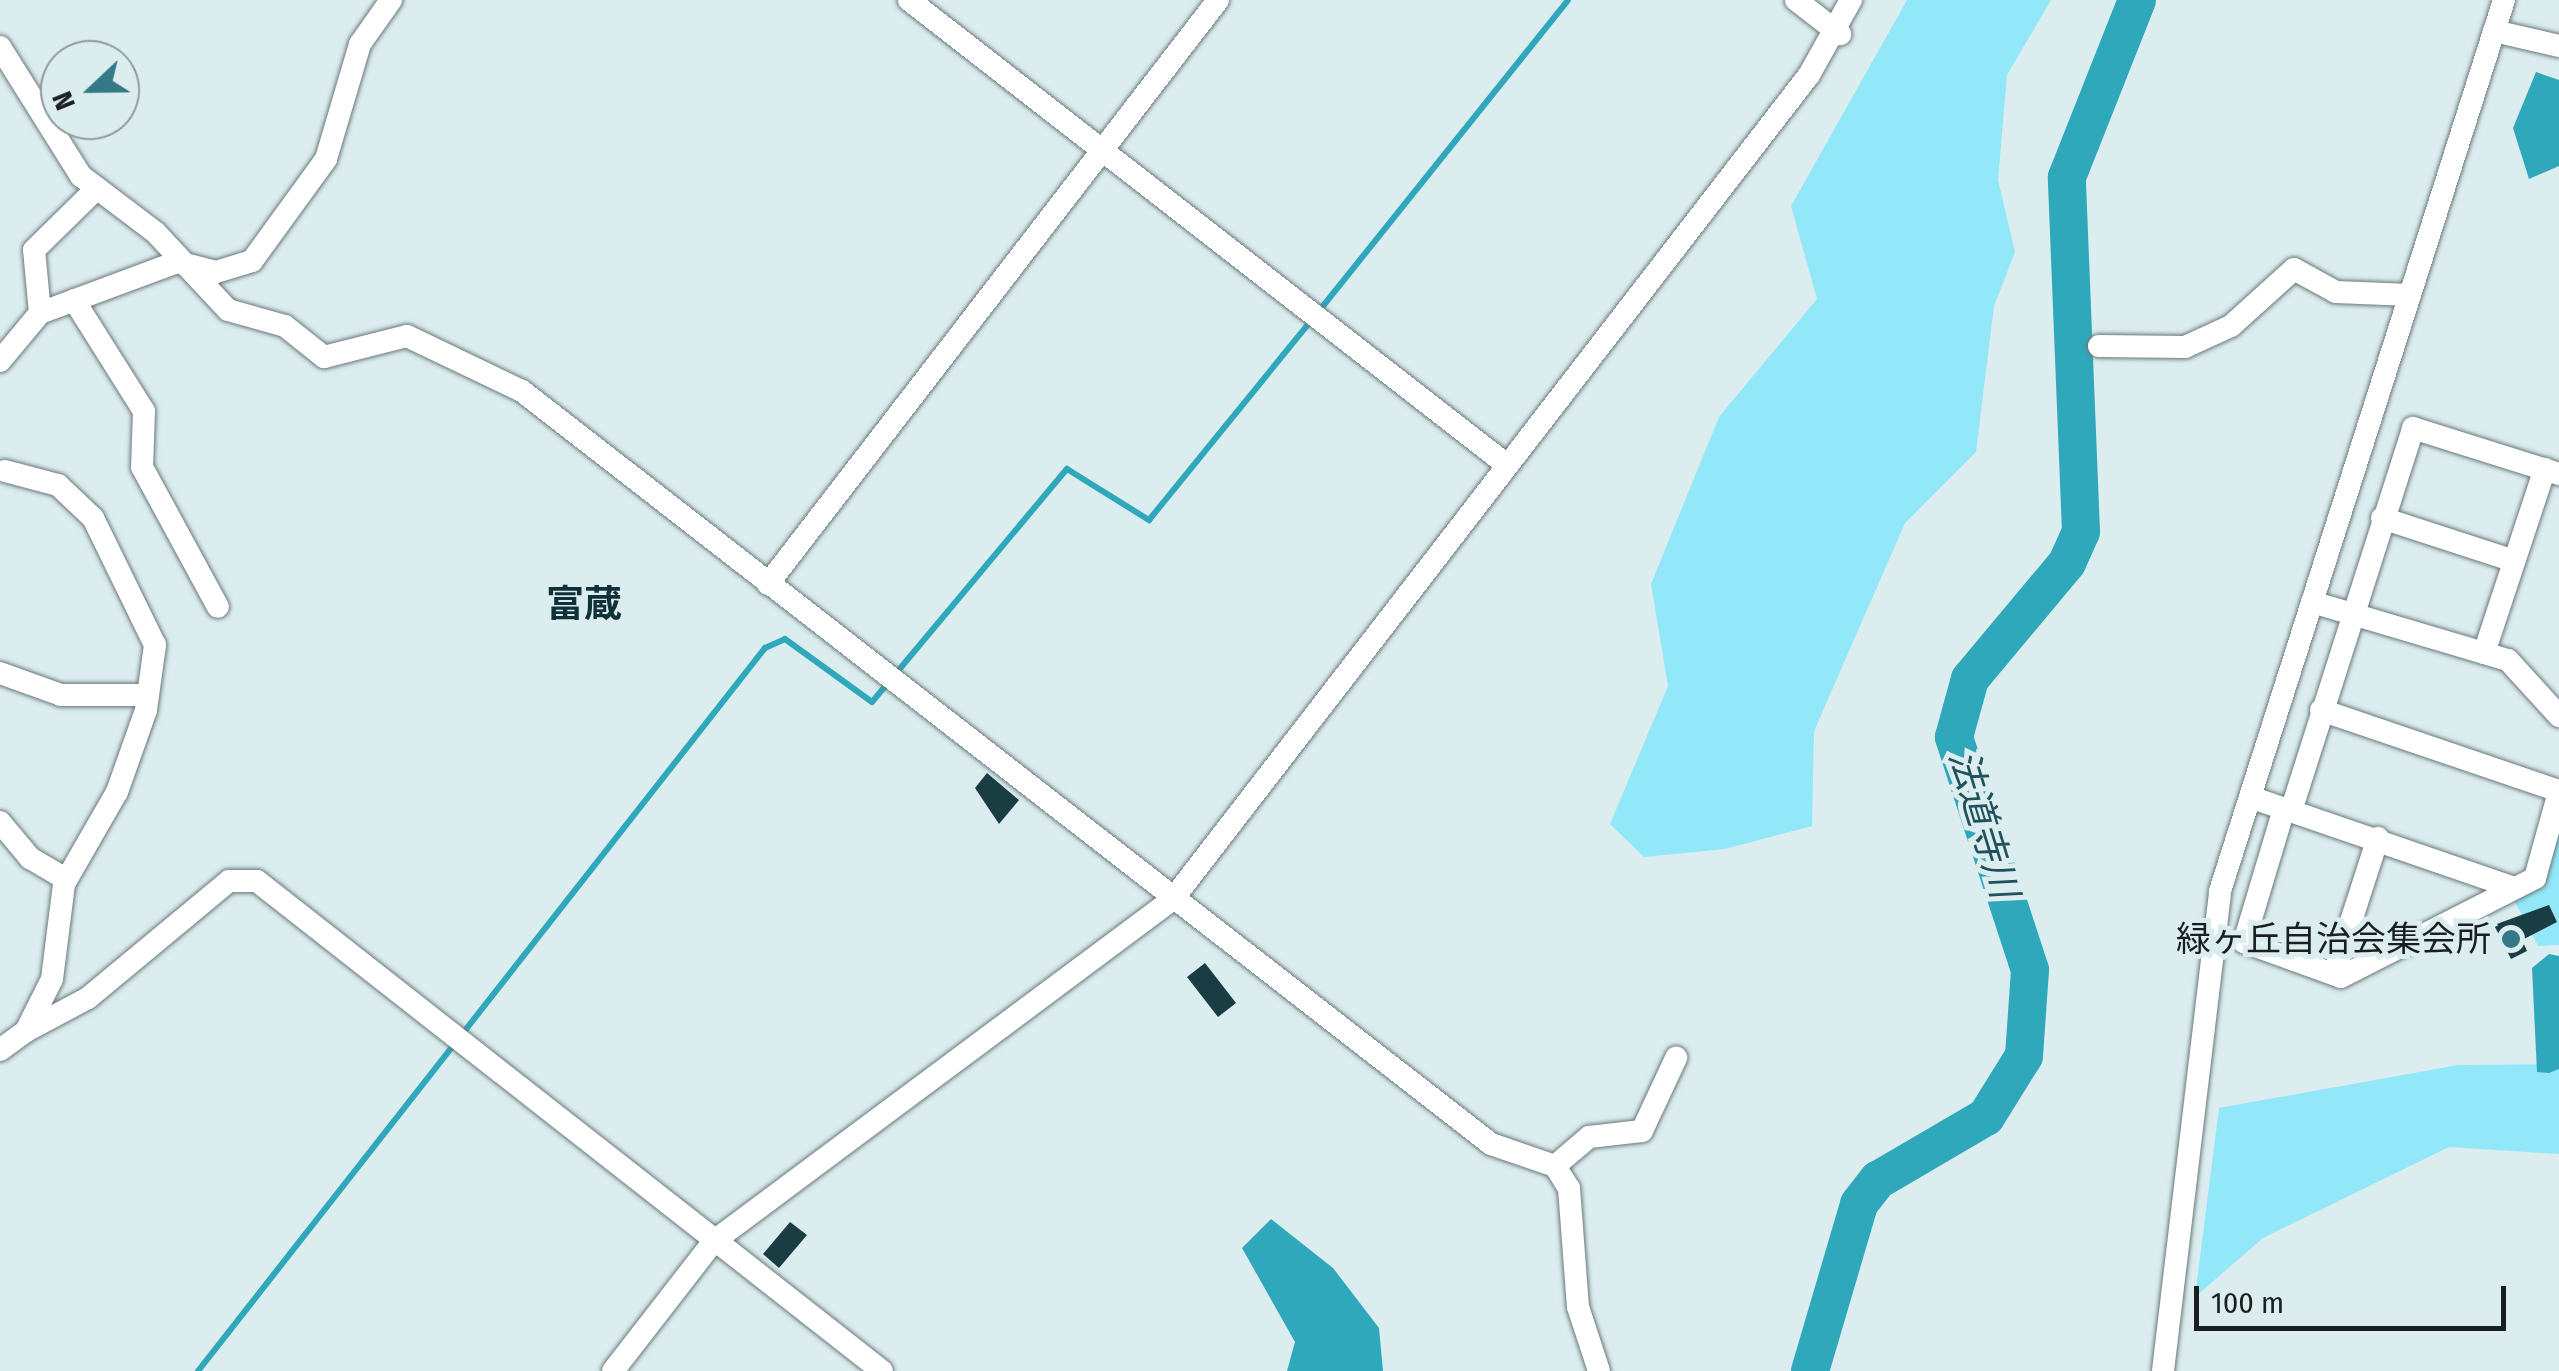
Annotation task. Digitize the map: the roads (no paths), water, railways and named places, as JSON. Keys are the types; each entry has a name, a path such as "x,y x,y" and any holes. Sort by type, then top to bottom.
{"street":[{"path":"0,361 40,313 177,262 216,272 252,262 326,159 360,44 392,0"},
{"path":"909,0 1101,154 1503,462"},
{"path":"768,584 1218,0"},
{"path":"613,1371 714,1241 1173,899 1850,12 1796,0"},
{"path":"2163,1371 2206,948 2250,798 2504,0"},
{"path":"2494,31 2559,46"},
{"path":"0,48 57,147 177,262 223,295 228,310 285,326 324,357 407,336 522,391 1491,1144 1555,1166 1569,1188 1578,1306 1599,1371"},
{"path":"40,313 34,250 96,188"},
{"path":"2099,346 2186,347 2231,326 2294,269 2336,292 2410,295"},
{"path":"74,300 144,411 142,467 218,607"},
{"path":"2321,710 2559,791 2535,878 2334,974 2244,942 2349,613 2413,428 2552,472 2514,562 2484,653"},
{"path":"2,471 58,485 93,518 154,645 148,696 117,792 66,879 52,979 26,1031"},
{"path":"2382,518 2514,562"},
{"path":"2312,602 2508,660 2559,716"},
{"path":"0,673 61,695 148,696"},
{"path":"2250,798 2378,838 2515,888"},
{"path":"0,822 30,858 66,879"},
{"path":"2334,974 2378,838"},
{"path":"0,1050 26,1031 88,998 229,881 258,881 882,1371"},
{"path":"1555,1166 1590,1137 1642,1131 1676,1058"}],"waterway":[{"path":"1319,311 1568,0"},
{"name":"法道寺川","path":"1810,1371 1859,1204 1878,1180 1986,1117 2024,1056 2030,970 1954,737 1970,679 2067,563 2081,532 2067,177 2137,0"},
{"path":"198,1371 765,648 785,639 872,702 1067,469 1149,520 1311,321"}],"place":[{"name":"緑ヶ丘自治会集会所","path":"2511,939"}],"district":[{"name":"富蔵","path":"584,605"}]}
